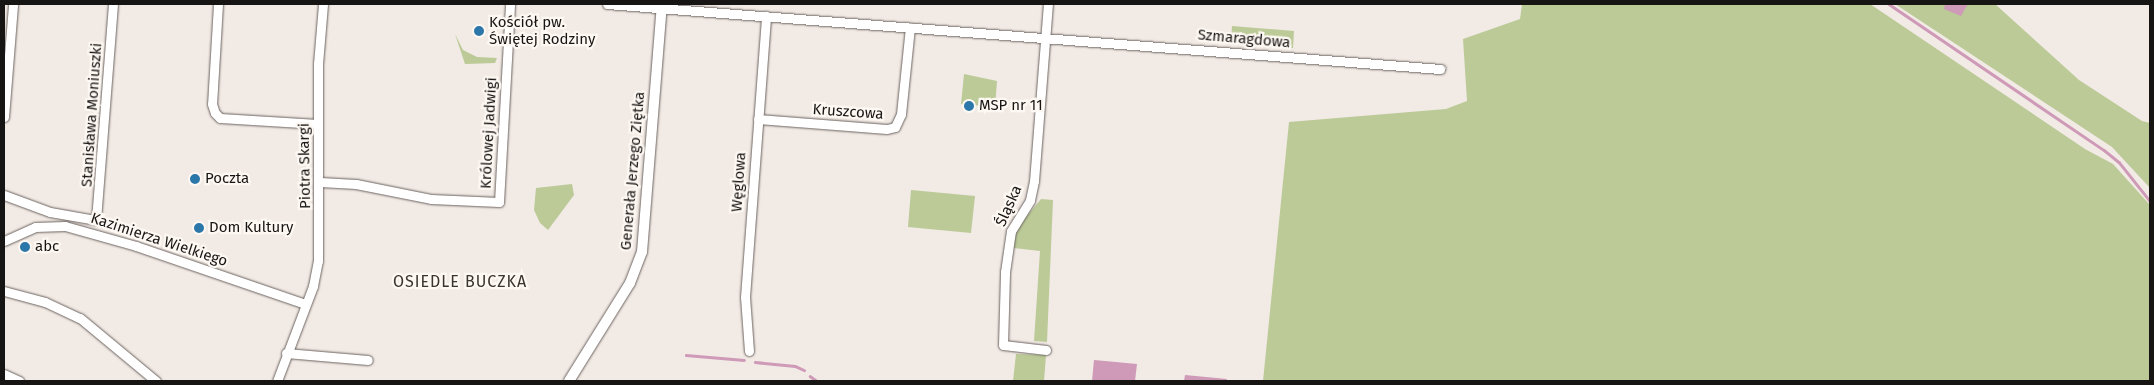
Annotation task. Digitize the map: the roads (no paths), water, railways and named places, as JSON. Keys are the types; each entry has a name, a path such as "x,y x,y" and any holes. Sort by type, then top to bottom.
{"street":[{"path":"4,114 13,4"},
{"name":"Stanisława Moniuszki","path":"4,195 50,212 96,220 113,4"},
{"path":"218,4 212,104 215,113 220,118 318,124"},
{"name":"Piotra Skargi","path":"277,381 317,265 320,182 318,124 323,4"},
{"name":"Królowej Jadwigi","path":"320,182 356,184 431,199 499,202 510,4"},
{"name":"Szmaragdowa","path":"607,4 723,8 766,16 1440,69"},
{"name":"Śląska","path":"1046,350 1003,345 1005,272 1011,231 1030,200 1034,181 1048,4"},
{"name":"Generała Jerzego Ziętka","path":"569,381 630,283 642,252 662,6"},
{"name":"Węglowa","path":"749,351 745,297 766,16"},
{"name":"Kruszcowa","path":"758,119 882,129 895,127 901,114 910,27"},
{"name":"Kazimierza Wielkiego","path":"4,241 35,227 65,226 136,246 305,304"},
{"path":"4,292 45,302 80,318 156,381"},
{"path":"286,353 368,360"},
{"path":"4,374 19,381"}],"waterway":[{"path":"1889,4 2104,150 2119,162 2150,201"},
{"path":"686,355 744,360"},
{"path":"755,362 795,366 804,370"},
{"path":"810,376 817,381"}],"place":[{"name":"Kościół pw. Świętej Rodziny","path":"479,31"},
{"name":"MSP nr 11","path":"969,106"},
{"name":"Poczta","path":"195,179"},
{"name":"Dom Kultury","path":"199,228"},
{"name":"abc","path":"25,247"}],"district":[{"name":"OSIEDLE BUCZKA","path":"460,282"}]}
